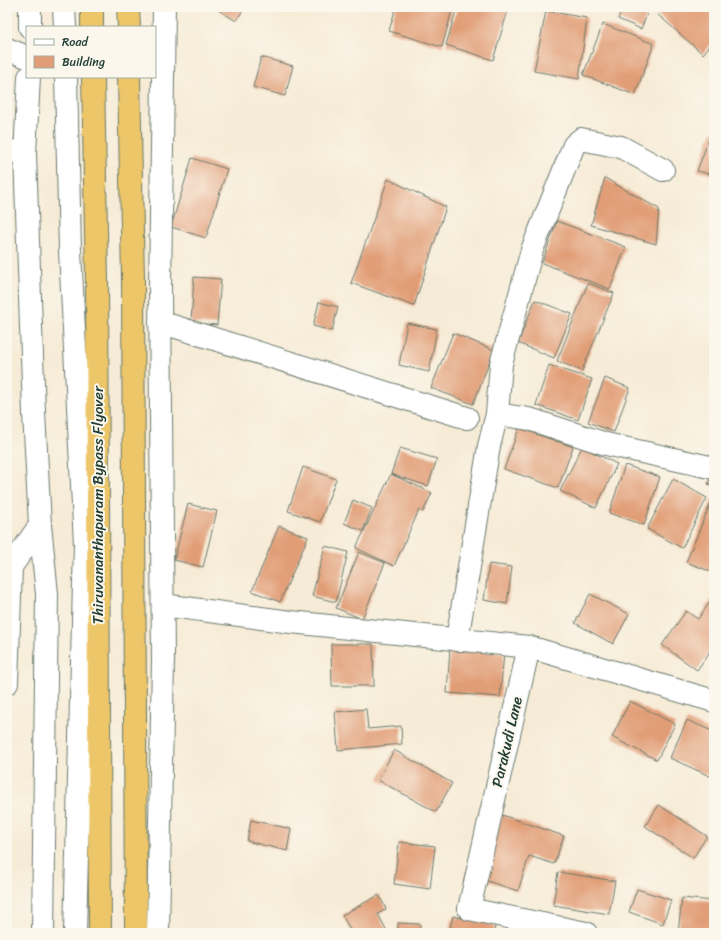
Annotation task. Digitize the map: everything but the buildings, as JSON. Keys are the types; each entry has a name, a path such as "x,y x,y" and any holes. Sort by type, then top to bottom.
{"highway":[{"path":"92,7 92,26"},
{"path":"128,7 129,26"},
{"name":"Thiruvananthapuram Bypass Flyover","path":"93,78 97,281 100,933"},
{"path":"130,78 133,279 136,933"}],"street":[{"path":"30,7 30,26"},
{"path":"64,7 65,26"},
{"path":"158,933 163,675 160,322 164,7"},
{"path":"7,49 26,57"},
{"path":"29,78 16,152 34,413 40,525 47,594 44,933"},
{"path":"66,78 70,250 85,544 74,933"},
{"path":"457,640 489,446 497,414 501,364 532,250 574,145 581,138 621,147 663,170"},
{"path":"160,322 467,418"},
{"path":"497,414 529,420 606,444 714,468"},
{"path":"7,683 11,566 40,525"},
{"path":"162,605 291,622 529,647 714,702"},
{"name":"Parakudi Lane","path":"529,647 469,909 586,933"}]}
